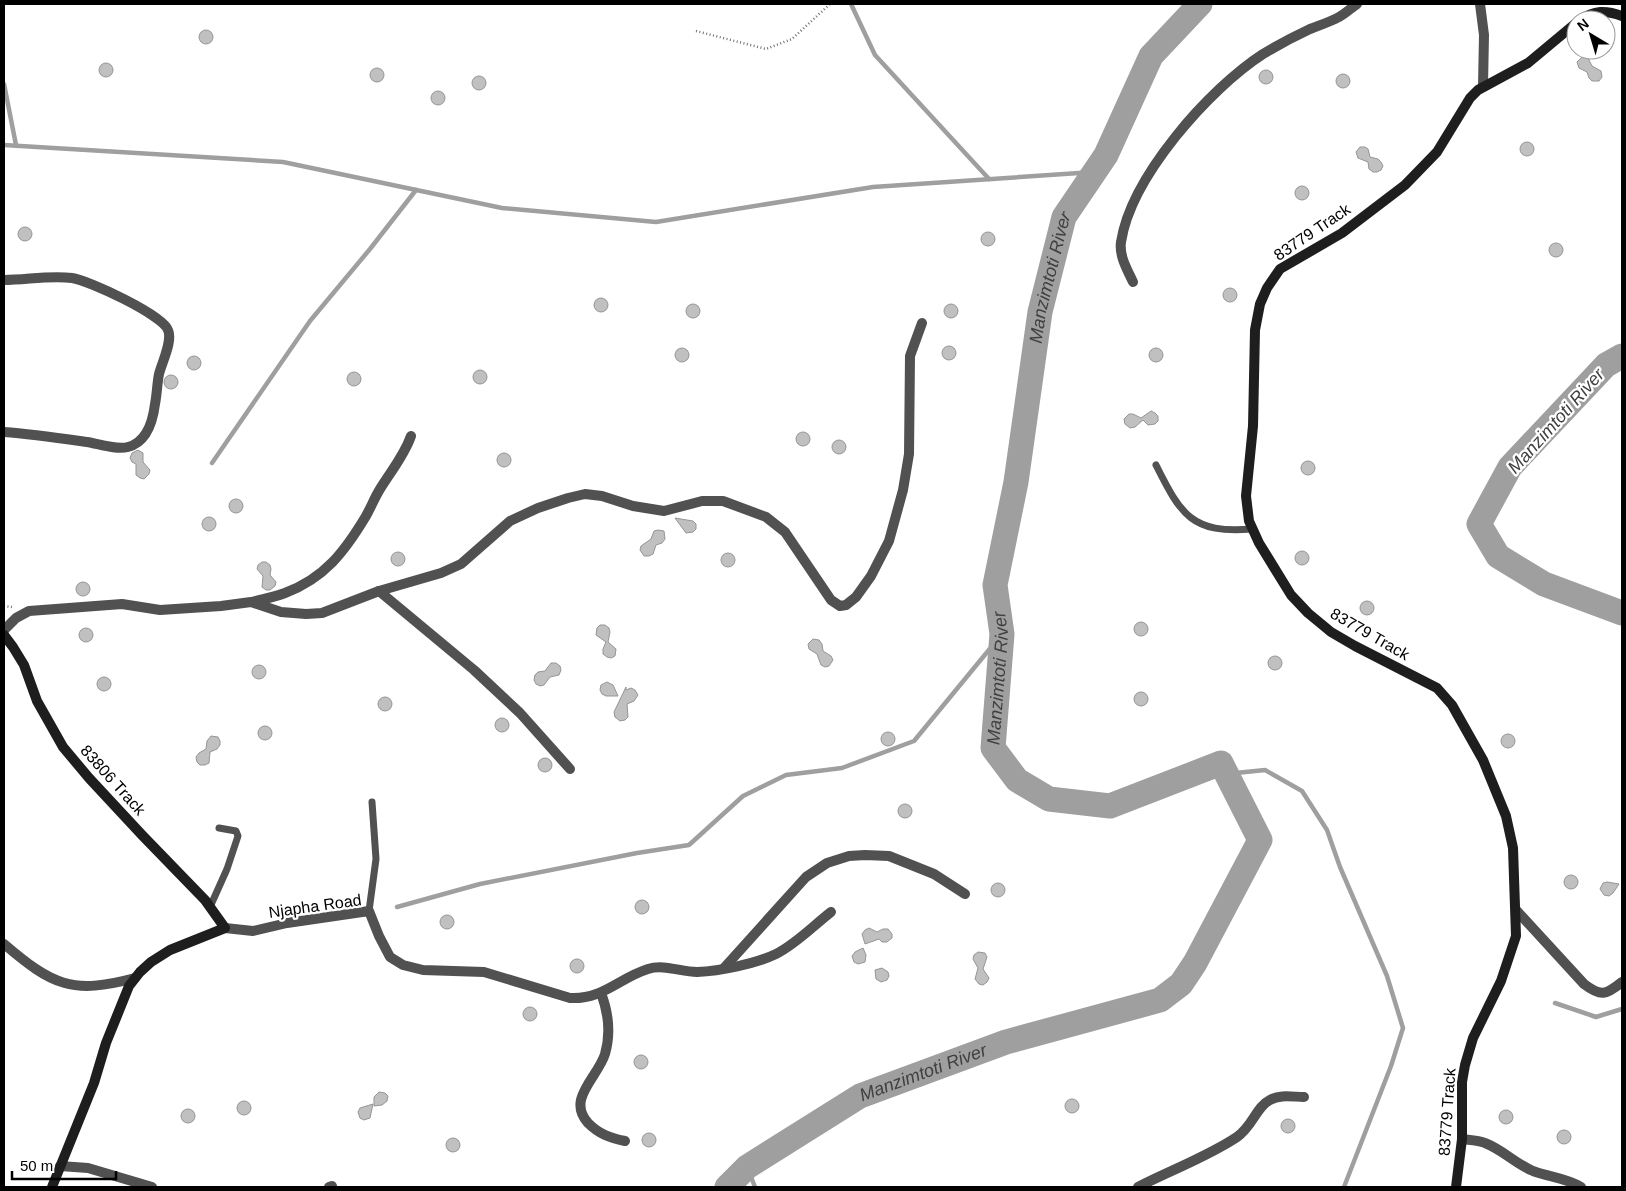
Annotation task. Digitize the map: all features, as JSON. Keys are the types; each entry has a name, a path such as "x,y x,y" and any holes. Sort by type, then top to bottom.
{"street":[{"path":"1133,282 1123,261 1121,244 1128,215 1143,183 1198,110 1238,73 1264,54 1309,29 1339,17 1357,4"},
{"path":"1480,4 1484,34 1483,86"},
{"name":"83779 Track","path":"1456,1187 1462,1139 1462,1082 1465,1065 1473,1038 1501,981 1516,936 1513,848 1506,816 1483,760 1452,705 1437,688 1355,646 1331,632 1308,613 1292,595 1277,573 1252,529 1246,496 1253,426 1256,330 1260,304 1267,288 1280,269 1342,233 1405,185 1437,152 1470,98 1483,86 1528,63 1566,31"},
{"path":"4,280 56,276 87,282 164,323 169,337 159,375 150,425 138,442 128,447 112,446 36,434 4,432"},
{"path":"251,602 282,612 322,613 379,591 441,573 461,564 510,521 546,506 585,494 602,496 633,506 659,511 679,508 702,501 723,501 766,518 785,532 831,600 840,606 846,605 856,597 866,583 889,541 901,498 909,454 910,356 922,323"},
{"path":"4,630 16,618 30,611 122,604 160,610 220,606 251,602 284,594 303,585 324,572 338,558 407,448 411,436"},
{"path":"379,591 452,651 520,713 570,769"},
{"name":"83806 Track","path":"4,635 24,665 37,702 63,747 89,778 210,907 225,928"},
{"path":"724,968 806,877 827,863 849,856 865,854 889,856 934,874 965,894"},
{"path":"1516,910 1584,984 1593,991 1600,994 1606,993 1622,982"},
{"name":"Njapha Road","path":"52,1187 94,1083 106,1043 129,986 151,962 170,950 225,928 253,930 370,911 384,947 390,956 403,965 423,970 484,972 570,998 583,999 601,993 648,969 659,966 695,972 724,968 775,954 831,912"},
{"path":"4,944 35,969 49,977 75,986 102,986 135,978"},
{"path":"601,993 607,1013 608,1041 604,1056 584,1091 580,1105 584,1118 595,1130 607,1137 625,1141"},
{"path":"1138,1187 1209,1153 1238,1136 1248,1128 1259,1110 1271,1099 1280,1096 1304,1097"},
{"path":"1462,1139 1483,1142 1527,1168 1581,1187"},
{"path":"60,1166 88,1168 152,1187"}],"lane":[{"path":"1156,465 1170,493 1182,511 1194,520 1209,528 1230,531 1252,529"},
{"path":"370,911 376,858 372,802"},
{"path":"210,907 227,869 238,836 236,831 219,828"}],"path":[{"path":"696,31 766,49 792,39 830,4"}],"building":[{"path":"206,30 211,32 213,37 211,42 206,44 201,42 199,37 201,32"},
{"path":"1579,60 1589,60 1592,66 1601,71 1602,77 1599,81 1592,81 1587,72 1579,68 1577,62"},
{"path":"106,63 111,65 113,70 111,75 106,77 101,75 99,70 101,65"},
{"path":"377,68 382,70 384,75 382,80 377,82 372,80 370,75 372,70"},
{"path":"1266,70 1271,72 1273,77 1271,82 1266,84 1261,82 1259,77 1261,72"},
{"path":"1343,74 1348,76 1350,81 1348,86 1343,88 1338,86 1336,81 1338,76"},
{"path":"479,76 484,78 486,83 484,88 479,90 474,88 472,83 474,78"},
{"path":"438,91 443,93 445,98 443,103 438,105 433,103 431,98 433,93"},
{"path":"1527,142 1532,144 1534,149 1532,154 1527,156 1522,154 1520,149 1522,144"},
{"path":"1360,147 1368,149 1370,157 1381,162 1383,166 1381,170 1373,172 1369,169 1368,162 1358,158 1356,152"},
{"path":"1302,186 1307,188 1309,193 1307,198 1302,200 1297,198 1295,193 1297,188"},
{"path":"25,227 30,229 32,234 30,239 25,241 20,239 18,234 20,229"},
{"path":"988,232 993,234 995,239 993,244 988,246 983,244 981,239 983,234"},
{"path":"1556,243 1561,245 1563,250 1561,255 1556,257 1551,255 1549,250 1551,245"},
{"path":"1230,288 1235,290 1237,295 1235,300 1230,302 1225,300 1223,295 1225,290"},
{"path":"601,298 606,300 608,305 606,310 601,312 596,310 594,305 596,300"},
{"path":"693,304 698,306 700,311 698,316 693,318 688,316 686,311 688,306"},
{"path":"951,304 956,306 958,311 956,316 951,318 946,316 944,311 946,306"},
{"path":"949,346 954,348 956,353 954,358 949,360 944,358 942,353 944,348"},
{"path":"682,348 687,350 689,355 687,360 682,362 677,360 675,355 677,350"},
{"path":"1156,348 1161,350 1163,355 1161,360 1156,362 1151,360 1149,355 1151,350"},
{"path":"194,356 199,358 201,363 199,368 194,370 189,368 187,363 189,358"},
{"path":"480,370 485,372 487,377 485,382 480,384 475,382 473,377 475,372"},
{"path":"354,372 359,374 361,379 359,384 354,386 349,384 347,379 349,374"},
{"path":"171,375 176,377 178,382 176,387 171,389 166,387 164,382 166,377"},
{"path":"1151,411 1158,416 1158,421 1155,424 1148,425 1143,420 1135,427 1130,428 1125,424 1124,419 1129,414 1141,418"},
{"path":"803,432 808,434 810,439 808,444 803,446 798,444 796,439 798,434"},
{"path":"839,440 844,442 846,447 844,452 839,454 834,452 832,447 834,442"},
{"path":"138,450 143,453 143,462 150,470 144,479 136,475 136,464 130,458 132,453"},
{"path":"504,453 509,455 511,460 509,465 504,467 499,465 497,460 499,455"},
{"path":"1308,461 1313,463 1315,468 1313,473 1308,475 1303,473 1301,468 1303,463"},
{"path":"236,499 241,501 243,506 241,511 236,513 231,511 229,506 231,501"},
{"path":"209,517 214,519 216,524 214,529 209,531 204,529 202,524 204,519"},
{"path":"675,518 693,521 696,524 696,529 693,532 686,533"},
{"path":"654,531 664,531 665,539 662,543 656,545 653,554 644,556 640,550 641,546 651,539"},
{"path":"1302,551 1307,553 1309,558 1307,563 1302,565 1297,563 1295,558 1297,553"},
{"path":"398,552 403,554 405,559 403,564 398,566 393,564 391,559 393,554"},
{"path":"728,553 733,555 735,560 733,565 728,567 723,565 721,560 723,555"},
{"path":"262,562 270,565 270,575 276,582 275,586 270,590 262,587 263,576 257,569 258,565"},
{"path":"83,582 88,584 90,589 88,594 83,596 78,594 76,589 78,584"},
{"path":"1367,601 1372,603 1374,608 1372,613 1367,615 1362,613 1360,608 1362,603"},
{"path":"1141,622 1146,624 1148,629 1146,634 1141,636 1136,634 1134,629 1136,624"},
{"path":"600,625 605,625 609,628 608,642 616,649 615,656 611,658 603,654 606,642 596,635 597,628"},
{"path":"86,628 91,630 93,635 91,640 86,642 81,640 79,635 81,630"},
{"path":"813,639 819,640 823,651 831,656 833,660 829,666 821,665 817,654 809,649 808,644"},
{"path":"1275,656 1280,658 1282,663 1280,668 1275,670 1270,668 1268,663 1270,658"},
{"path":"551,663 556,663 560,666 559,675 550,677 544,685 536,684 534,680 535,675 538,672 545,671"},
{"path":"259,665 264,667 266,672 264,677 259,679 254,677 252,672 254,667"},
{"path":"104,677 109,679 111,684 109,689 104,691 99,689 97,684 99,679"},
{"path":"607,682 613,685 618,696 602,694 600,690 601,685"},
{"path":"626,687 626,690 631,688 635,690 638,695 634,701 627,704 628,717 620,721 615,717 614,712"},
{"path":"1141,692 1146,694 1148,699 1146,704 1141,706 1136,704 1134,699 1136,694"},
{"path":"385,697 390,699 392,704 390,709 385,711 380,709 378,704 380,699"},
{"path":"502,718 507,720 509,725 507,730 502,732 497,730 495,725 497,720"},
{"path":"265,726 270,728 272,733 270,738 265,740 260,738 258,733 260,728"},
{"path":"888,732 893,734 895,739 893,744 888,746 883,744 881,739 883,734"},
{"path":"1508,734 1513,736 1515,741 1513,746 1508,748 1503,746 1501,741 1503,736"},
{"path":"211,736 218,737 220,745 217,749 210,752 209,763 200,765 196,757 206,749 207,741"},
{"path":"545,758 550,760 552,765 550,770 545,772 540,770 538,765 540,760"},
{"path":"905,804 910,806 912,811 910,816 905,818 900,816 898,811 900,806"},
{"path":"1571,875 1576,877 1578,882 1576,887 1571,889 1566,887 1564,882 1566,877"},
{"path":"998,883 1003,885 1005,890 1003,895 998,897 993,895 991,890 993,885"},
{"path":"1603,883 1619,884 1609,896 1604,895 1600,889"},
{"path":"642,900 647,902 649,907 647,912 642,914 637,912 635,907 637,902"},
{"path":"447,915 452,917 454,922 452,927 447,929 442,927 440,922 442,917"},
{"path":"869,928 877,932 888,929 892,934 892,938 887,942 882,942 879,939 865,944 862,934"},
{"path":"863,948 866,955 865,962 858,964 854,962 852,956"},
{"path":"978,952 985,953 987,957 983,969 989,978 983,985 979,984 975,979 978,968 973,959 974,955"},
{"path":"577,959 582,961 584,966 582,971 577,973 572,971 570,966 572,961"},
{"path":"882,968 888,972 889,976 887,980 881,982 876,979 875,970"},
{"path":"530,1007 535,1009 537,1014 535,1019 530,1021 525,1019 523,1014 525,1009"},
{"path":"641,1055 646,1057 648,1062 646,1067 641,1069 636,1067 634,1062 636,1057"},
{"path":"379,1092 385,1093 388,1096 387,1101 382,1105 374,1106 374,1097"},
{"path":"1072,1099 1077,1101 1079,1106 1077,1111 1072,1113 1067,1111 1065,1106 1067,1101"},
{"path":"244,1101 249,1103 251,1108 249,1113 244,1115 239,1113 237,1108 239,1103"},
{"path":"373,1104 370,1118 364,1120 360,1118 358,1112 360,1108"},
{"path":"188,1109 193,1111 195,1116 193,1121 188,1123 183,1121 181,1116 183,1111"},
{"path":"1506,1110 1511,1112 1513,1117 1511,1122 1506,1124 1501,1122 1499,1117 1501,1112"},
{"path":"1288,1119 1293,1121 1295,1126 1293,1131 1288,1133 1283,1131 1281,1126 1283,1121"},
{"path":"1564,1130 1569,1132 1571,1137 1569,1142 1564,1144 1559,1142 1557,1137 1559,1132"},
{"path":"649,1133 654,1135 656,1140 654,1145 649,1147 644,1145 642,1140 644,1135"},
{"path":"453,1138 458,1140 460,1145 458,1150 453,1152 448,1150 446,1145 448,1140"}],"waterway":[{"path":"851,4 875,55 989,179"},
{"name":"Manzimtoti River","path":"727,1187 747,1167 860,1096 1006,1042 1160,1000 1181,984 1195,963 1260,840 1221,763 1110,806 1049,799 1017,780 993,748 1002,634 995,585 1016,482 1040,312 1064,217 1106,155 1151,56 1200,4"},
{"path":"4,84 16,145"},
{"path":"4,145 283,162 502,208 656,222 873,187 1094,172"},
{"path":"212,463 310,321 416,190"},
{"name":"Manzimtoti River","path":"1622,356 1606,365 1510,467 1479,524 1498,556 1544,584 1622,613"},
{"path":"397,907 480,884 637,853 689,845 743,796 786,775 842,768 914,741 1002,634"},
{"path":"1226,774 1265,770 1302,791 1327,830 1340,867 1387,976 1403,1028 1391,1066 1344,1187"},
{"path":"1555,1003 1596,1017 1622,1009"},
{"path":"747,1167 755,1187"}]}
